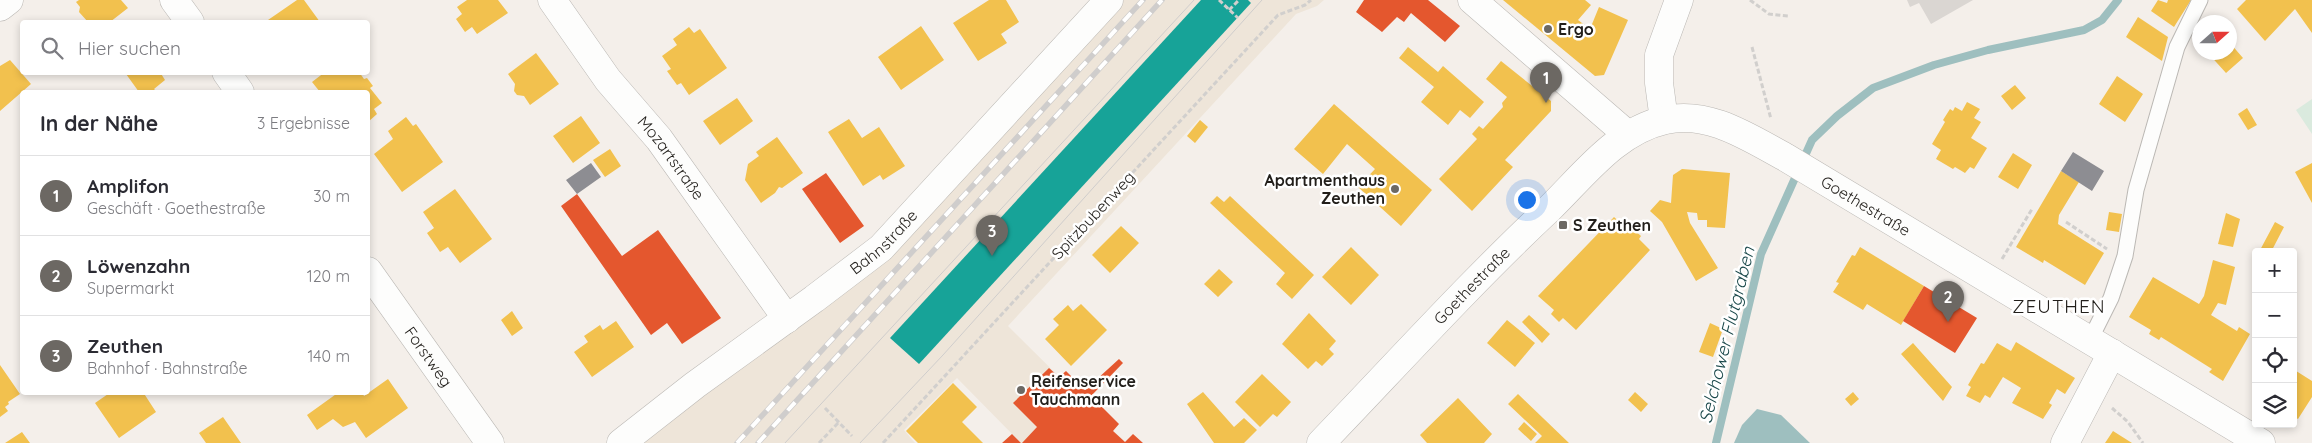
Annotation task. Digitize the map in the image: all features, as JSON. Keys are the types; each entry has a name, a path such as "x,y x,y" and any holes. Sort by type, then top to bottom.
{"street":[{"path":"0,7 9,0"},
{"path":"174,0 189,20"},
{"name":"Mozartstraße","path":"552,0 608,80 660,139 787,318"},
{"name":"Bahnstraße","path":"621,443 695,385 881,248 900,230 1109,0"},
{"path":"1472,0 1628,135"},
{"path":"1664,120 1659,82 1659,55 1679,0"},
{"path":"228,75 239,90"},
{"name":"Goethestraße","path":"1321,443 1505,249 1600,157 1628,135 1664,120 1697,118 1722,126 1784,157 2261,443"},
{"name":"Forstweg","path":"370,274 490,443"},
{"path":"2065,443 2090,396 2101,346"}],"lane":[{"path":"2101,346 2111,298 2125,256 2136,190 2177,47 2200,0"}],"path":[{"path":"1218,0 1238,18"},
{"path":"1229,10 1238,0"},
{"name":"Spitzbubenweg","path":"883,443 1278,15 1305,5 1311,0"},
{"path":"1750,0 1769,14 1788,16"},
{"path":"1752,47 1771,120"},
{"path":"2000,263 2032,209"},
{"path":"2066,222 2108,249 2106,257"},
{"path":"2090,396 2116,410 2143,443"},
{"path":"826,408 852,436"},
{"path":"820,443 839,422"}],"shaded area":[{"path":"1124,0 1324,0 1317,6 1296,14 1008,326 1126,443 1021,443 957,378 904,430 915,443 636,443 902,236"}],"green space":[{"path":"2312,99 2312,134 2296,110"}],"water":[{"path":"1757,409 1781,415 1810,443 1734,443 1742,425"}],"building: Wohnen":[{"path":"79,0 121,0 128,8 113,20 86,20 79,12 80,7 76,2"},
{"path":"297,0 304,0 319,20 268,20"},
{"path":"467,0 498,0 508,13 477,34 472,27 465,32 456,19 462,14 457,7"},
{"path":"989,0 1006,0 1019,22 1001,34 1007,43 978,61 953,23"},
{"path":"1503,0 1585,0 1591,5 1578,20 1590,29 1599,7 1628,20 1604,75 1595,76"},
{"path":"2158,0 2167,3 2168,0 2191,0 2174,27 2151,11"},
{"path":"2246,0 2312,0 2312,33 2295,9 2265,41 2237,9"},
{"path":"2138,17 2168,37 2162,61 2126,37"},
{"path":"921,26 944,60 901,90 878,57"},
{"path":"689,27 694,33 700,29 727,68 689,95 681,83 677,85 667,71 671,69 662,56 677,45 673,39"},
{"path":"1408,47 1438,72 1443,66 1484,102 1470,118 1460,110 1448,125 1421,102 1434,87 1399,58"},
{"path":"2237,51 2243,58 2226,73 2214,60 2237,60"},
{"path":"536,53 559,84 530,105 524,96 517,95 514,91 515,84 508,74"},
{"path":"10,60 20,71 20,75 23,75 31,84 24,90 20,90 20,94 0,111 0,66"},
{"path":"1501,61 1551,101 1551,111 1505,160 1513,167 1472,211 1439,179 1477,139 1472,134 1479,126 1483,129 1503,107 1502,103 1507,97 1486,79"},
{"path":"127,75 162,75 165,80 155,90 138,90"},
{"path":"321,75 361,75 364,79 367,78 373,86 370,88 382,103 374,109 377,114 370,120 370,90 318,90 312,82"},
{"path":"2117,76 2143,94 2125,122 2099,104"},
{"path":"2015,85 2026,98 2012,110 2001,96"},
{"path":"737,98 753,121 720,145 703,121"},
{"path":"1967,102 1980,109 1974,118 1981,122 1971,138 1987,148 1974,169 1970,167 1965,173 1955,167 1953,169 1936,159 1941,150 1932,144 1950,109 1953,111 1955,107 1962,111"},
{"path":"1334,104 1432,190 1401,226 1358,187 1375,169 1347,144 1323,174 1294,149"},
{"path":"2247,108 2257,125 2248,130 2238,114"},
{"path":"581,116 600,143 573,163 553,136"},
{"path":"406,117 413,126 416,124 443,162 402,192 374,154 393,139 388,131"},
{"path":"849,119 862,138 879,127 905,166 883,180 880,175 863,186 828,132"},
{"path":"1200,120 1208,127 1195,143 1187,136"},
{"path":"777,137 803,173 782,188 779,187 775,193 761,203 745,180 748,164 759,156 756,152"},
{"path":"610,149 621,166 605,177 593,160"},
{"path":"2013,153 2032,165 2018,189 1998,177"},
{"path":"2312,163 2312,203 2295,172"},
{"path":"1682,169 1730,173 1725,228 1707,227 1707,220 1698,220 1697,213 1687,212 1690,223 1718,268 1696,281 1662,222 1650,211 1660,200 1671,203 1673,175"},
{"path":"2061,171 2079,182 2059,215 2058,224 2104,253 2085,285 2044,260 2043,263 2016,247"},
{"path":"455,189 492,239 460,263 448,247 440,252 427,233 434,228 423,212"},
{"path":"1217,196 1224,202 1230,196 1314,275 1292,299 1276,284 1285,273 1210,203"},
{"path":"2109,212 2122,214 2119,232 2106,230"},
{"path":"2226,213 2240,219 2233,247 2218,244"},
{"path":"1614,217 1629,231 1632,228 1641,236 1639,239 1650,250 1576,330 1563,318 1559,322 1551,314 1554,310 1538,296"},
{"path":"2275,222 2284,227 2273,248 2261,248"},
{"path":"1121,226 1139,243 1110,273 1092,255"},
{"path":"1351,247 1379,275 1351,305 1322,277"},
{"path":"1860,247 1924,286 1901,325 1867,304 1863,310 1833,292 1839,283 1836,282 1852,255 1855,256"},
{"path":"2213,260 2235,267 2226,305 2218,303 2211,315 2237,331 2239,327 2250,334 2223,381 2209,372 2212,369 2161,337 2159,340 2149,334 2151,330 2129,317 2153,277 2199,304 2204,296"},
{"path":"1219,269 1233,282 1218,297 1204,284"},
{"path":"1081,304 1107,330 1071,366 1045,339 1059,325 1053,319 1068,305 1073,311"},
{"path":"512,311 523,328 512,336 501,320"},
{"path":"1309,313 1336,341 1329,349 1334,354 1322,366 1316,361 1308,369 1282,344"},
{"path":"1529,315 1550,334 1542,343 1522,322"},
{"path":"1507,320 1535,343 1515,367 1487,343"},
{"path":"616,321 634,347 592,377 574,352 588,342 584,336 600,325 603,330"},
{"path":"1710,323 1723,329 1713,357 1699,352"},
{"path":"2016,342 2075,378 2065,394 2057,389 2049,403 2052,405 2043,419 2012,403 2021,388 2003,377 1990,398 1985,395 1980,403 1966,396 1971,387 1968,385 1981,363 1984,364 1997,343 2011,351"},
{"path":"1913,343 1952,387 1943,401 1901,354"},
{"path":"0,365 20,394 8,402 9,404 5,407 8,411 0,417"},
{"path":"2297,372 2312,381 2312,397 2298,419"},
{"path":"1262,374 1291,402 1277,417 1273,414 1260,427 1235,402"},
{"path":"388,379 408,408 366,438 355,422 343,427 333,419 317,430 307,415 335,395 364,396 370,395 370,392"},
{"path":"953,383 977,407 962,422 983,443 918,443 906,431"},
{"path":"1203,392 1234,427 1244,418 1257,430 1244,443 1214,443 1187,404"},
{"path":"1635,392 1648,404 1641,412 1628,400"},
{"path":"1853,392 1859,399 1851,406 1845,399"},
{"path":"1518,394 1569,443 1535,443 1542,436 1508,404"},
{"path":"107,395 145,395 156,412 119,438 95,403"},
{"path":"1458,398 1492,434 1484,443 1427,443 1420,435"},
{"path":"223,417 241,443 206,443 199,433"},
{"path":"1524,422 1537,434 1531,441 1518,429"},
{"path":"2113,431 2132,443 2105,443"},
{"path":"22,432 30,443 5,443"}],"building: Handel":[{"path":"1364,0 1428,0 1460,26 1445,42 1411,13 1404,22 1397,17 1382,32 1356,12"},
{"path":"826,173 864,226 840,243 802,189"},
{"path":"577,194 622,256 658,230 721,318 682,344 667,323 651,335 561,206"},
{"path":"1924,286 1977,318 1955,353 1903,321"},
{"path":"1119,359 1123,363 1091,396 1119,424 1113,431 1125,442 1133,434 1143,443 1022,443 1037,427 1013,403 1049,368 1059,377 1066,371 1085,390"},
{"path":"1012,434 1021,443 1002,443"}],"building: Öffentlich":[{"path":"1201,0 1248,0 1251,3 919,364 890,338"}],"building: Industrie":[{"path":"2073,152 2104,171 2092,191 2061,171"},
{"path":"591,163 601,177 577,194 566,180"}],"building: Sonstige":[{"path":"1907,0 1973,0 1931,24 1919,3 1910,7"}],"waterway":[{"name":"Selchower Flutgraben","path":"1716,443 1761,254 1812,140 1837,116 1873,88 1934,65 1988,50 2084,30 2102,20 2118,0"}],"tram line":[{"path":"785,443 1194,0"},
{"path":"860,443 943,355 1262,0"}],"railway":[{"path":"737,443 1143,0"},
{"path":"758,443 1162,0"}],"place":[{"name":"Ergo","path":"1548,29"},
{"name":"Amplifon","path":"1546,103"},
{"name":"Apartmenthaus Zeuthen","path":"1395,189"},
{"name":"S Zeuthen","path":"1563,225"},
{"name":"Zeuthen","path":"992,256"},
{"name":"Löwenzahn","path":"1948,322"},
{"name":"Reifenservice Tauchmann","path":"1021,390"}],"district":[{"name":"ZEUTHEN","path":"2059,306"}]}
